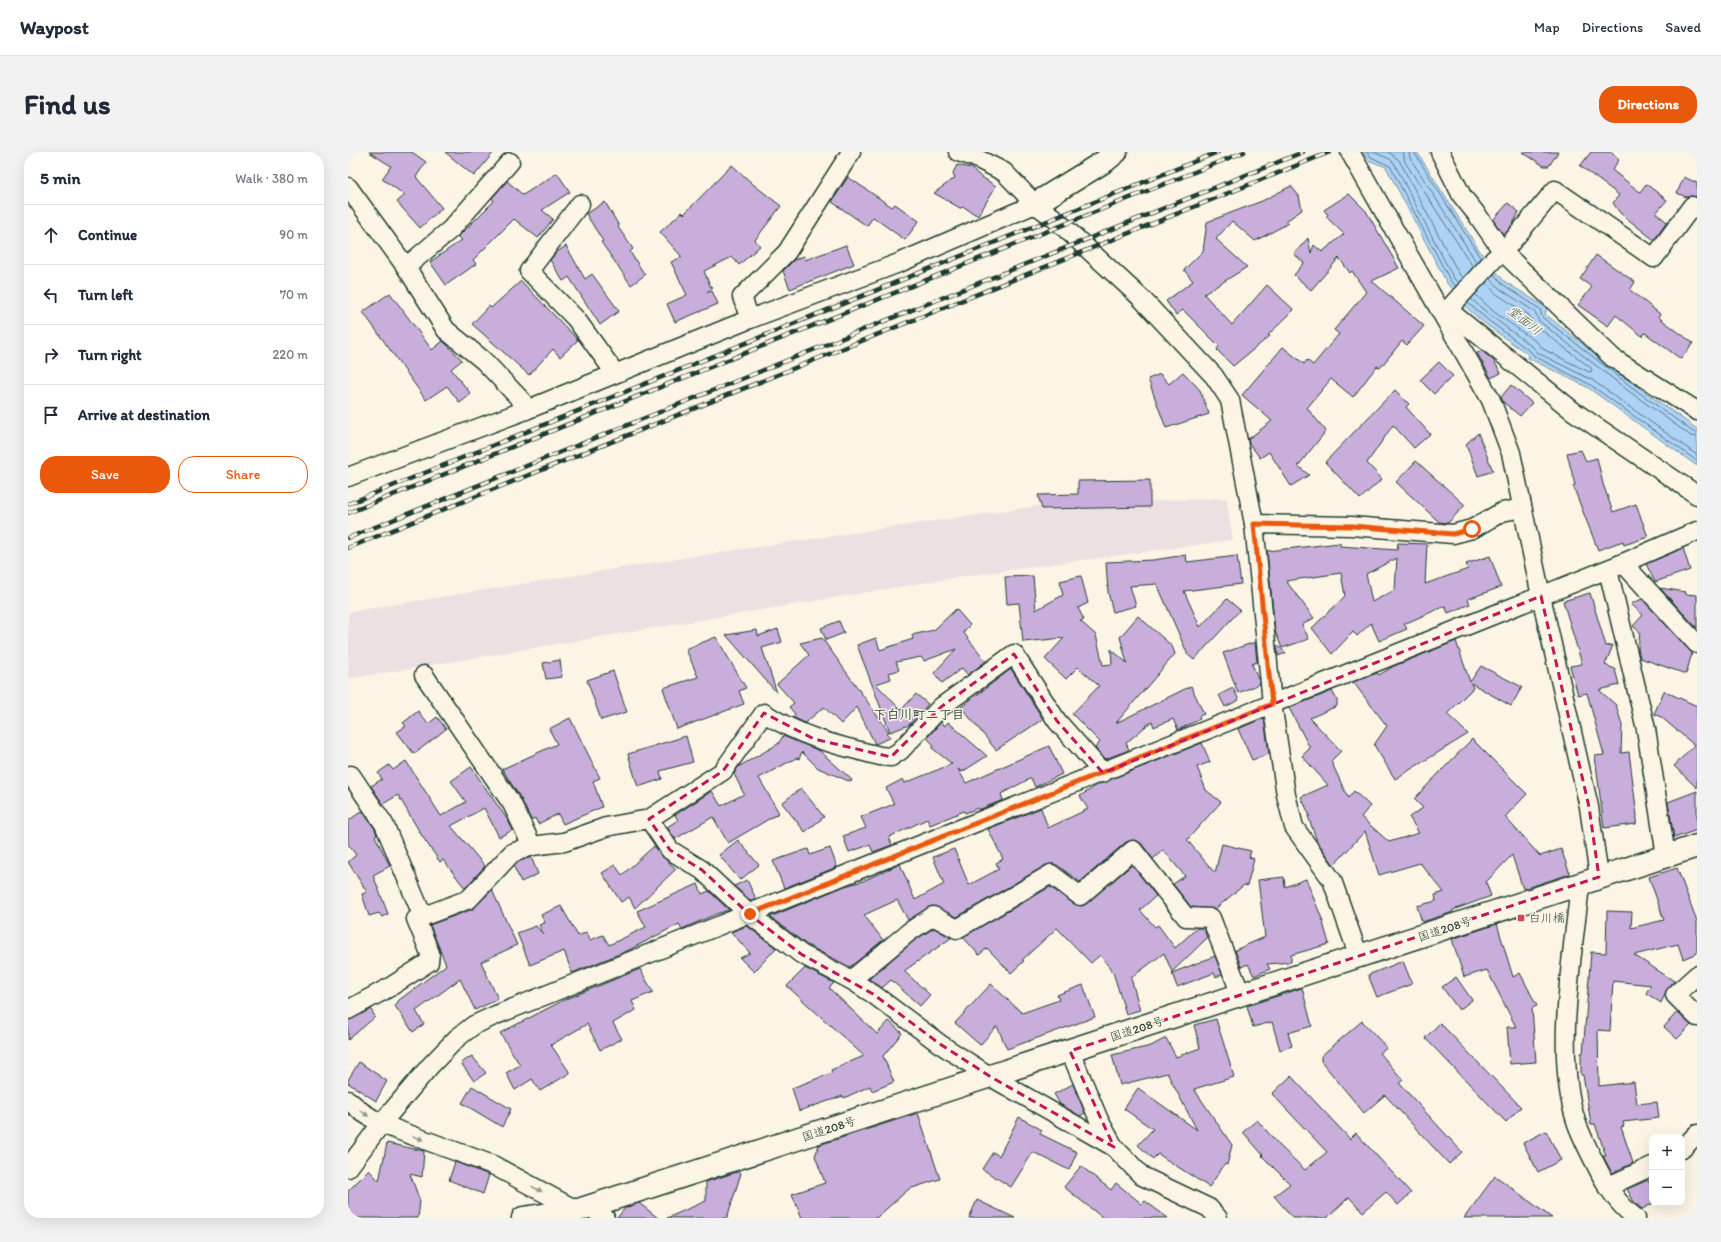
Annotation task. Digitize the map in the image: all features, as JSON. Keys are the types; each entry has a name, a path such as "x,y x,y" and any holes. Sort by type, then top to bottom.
{"main road":[{"path":"1035,204 1105,161 1116,152"},
{"name":"国道208号","path":"554,1218 590,1211 991,1076 1697,846"},
{"name":"国道208号","path":"523,1218 590,1211"}],"street":[{"path":"750,319 742,297 787,252 851,152"},
{"path":"958,152 974,157 1004,172 1035,204 1054,218 1141,298 1214,376 1230,400 1254,524 1272,704 1286,795 1294,827 1332,880 1359,957"},
{"path":"1350,152 1446,312 1491,400 1511,453 1541,596 1590,807 1589,881 1566,1017 1567,1074 1576,1120 1588,1150 1607,1187 1627,1211 1636,1218"},
{"path":"1440,152 1462,196 1478,216 1498,256 1613,358 1697,411"},
{"path":"406,267 452,229 510,162"},
{"path":"348,187 406,267 446,330 484,361 522,401 526,410"},
{"path":"1446,312 1498,256 1555,190 1654,258 1692,206 1697,208"},
{"path":"580,204 529,272 576,319 610,366 613,374"},
{"path":"348,477 526,410 750,319 899,263 1035,204"},
{"path":"1446,312 1573,411 1697,495"},
{"path":"1254,524 1352,526 1453,534 1472,529 1502,512 1522,508"},
{"path":"348,1168 381,1124 430,1066 457,1038 474,1025 1103,773 1615,566 1697,531"},
{"path":"1615,566 1697,644"},
{"path":"1615,566 1646,729 1666,856"},
{"path":"348,1010 390,987 429,962 430,953 416,919 469,899 512,853 532,846 564,842 606,827 649,819 723,771 764,713 784,726 814,739 880,756 891,757 900,751 941,707 1014,654 1057,721 1103,773"},
{"path":"424,674 512,804 532,846"},
{"path":"351,775 384,824 423,916"},
{"path":"649,819 670,850 702,870 750,914 801,954 851,980 873,994 940,1044 991,1076 1114,1147"},
{"path":"851,980 909,932 933,916 958,929 1051,874 1080,896 1133,850 1186,917 1211,918 1241,995"},
{"path":"1697,975 1675,995 1697,1017"},
{"path":"1070,1051 1099,1120 1114,1147 1142,1176 1209,1208 1218,1218"},
{"path":"348,1100 362,1112 381,1124 494,1165 590,1211"},
{"path":"1685,1146 1697,1134"},
{"path":"1607,1187 1649,1167"}],"highlighted area":[{"path":"1541,596 1589,807 1599,877 1070,1051 1114,1147 991,1077 940,1044 873,994 801,954 749,914 702,870 670,850 649,819 723,771 764,713 814,739 891,757 941,707 1014,654 1057,721 1103,773"}],"shaded area":[{"path":"1226,498 1233,540 965,576 348,679 348,612 682,558 1043,505"}],"water":[{"name":"堂面川","path":"1363,152 1417,152 1481,253 1504,281 1547,308 1545,314 1631,382 1697,429 1697,466 1587,387 1528,358 1529,355 1472,313 1454,290 1448,285 1386,167 1368,160"}],"building":[{"path":"369,152 412,152 426,162 416,177 442,208 420,228 397,202 405,195 382,179 391,166"},
{"path":"445,152 494,152 474,176"},
{"path":"1522,152 1558,152 1549,166 1544,166"},
{"path":"1591,152 1612,152 1619,160 1612,170 1640,192 1646,184 1667,200 1656,213 1667,222 1654,240 1620,213 1613,203 1619,195 1580,166"},
{"path":"732,165 754,185 781,206 755,240 760,246 739,265 732,257 704,271 710,286 713,287 706,293 712,291 718,304 675,322 667,304 687,295 671,262 682,257 660,232 682,212 684,214"},
{"path":"957,165 971,168 980,176 996,186 978,216 964,207 960,208 934,193 955,178 953,173"},
{"path":"557,173 570,192 542,210 553,219 538,238 514,219 473,260 476,264 446,285 430,262 462,240 458,237 494,201 492,198 507,181 523,195"},
{"path":"848,177 892,207 895,204 919,221 905,240 873,217 867,226 832,202"},
{"path":"1684,177 1697,183 1697,197 1686,197 1677,193"},
{"path":"1291,186 1299,196 1302,210 1286,221 1289,223 1255,241 1232,221 1216,239 1247,267 1204,294 1232,325 1267,285 1294,310 1268,335 1270,336 1233,366 1217,350 1219,346 1183,310 1176,315 1166,301 1193,281 1184,270 1203,251 1207,222 1262,201"},
{"path":"1349,194 1366,211 1399,268 1372,281 1424,326 1407,345 1402,341 1380,368 1377,366 1353,397 1331,379 1307,408 1326,431 1298,466 1309,475 1291,486 1269,452 1260,458 1249,443 1248,439 1272,421 1242,395 1283,347 1304,364 1307,360 1313,365 1339,334 1334,330 1366,292 1352,271 1350,273 1339,258 1311,290 1294,275 1304,263 1294,254 1308,238 1311,253 1314,245 1322,252 1344,234 1326,217 1328,215 1324,210"},
{"path":"605,202 619,226 618,227 633,249 630,252 645,275 631,285 601,242 603,241 586,214"},
{"path":"1508,203 1519,212 1513,224 1504,235 1493,220"},
{"path":"846,245 854,264 790,289 783,271 794,260 804,256 805,260"},
{"path":"566,246 585,279 592,274 619,311 600,325 569,277 563,281 550,260 557,252"},
{"path":"1596,255 1635,282 1630,290 1660,314 1658,317 1693,343 1681,359 1645,333 1642,336 1616,315 1608,326 1578,305 1592,287 1580,279"},
{"path":"521,281 578,340 560,357 553,349 529,375 472,324 489,306 491,308"},
{"path":"390,293 432,350 443,341 462,360 451,369 471,394 460,403 447,386 426,400 363,312"},
{"path":"1482,351 1493,360 1501,373 1491,378 1477,353"},
{"path":"1439,362 1453,376 1434,394 1420,380"},
{"path":"1183,372 1200,390 1209,414 1166,428 1148,379 1160,374 1169,384"},
{"path":"1511,385 1532,403 1520,416 1503,402 1501,397"},
{"path":"1395,390 1409,404 1406,407 1430,434 1414,448 1393,425 1367,463 1382,479 1360,499 1325,462"},
{"path":"1478,433 1493,471 1478,476 1466,444"},
{"path":"1581,450 1586,461 1597,458 1603,484 1613,512 1636,504 1648,537 1624,545 1623,541 1598,550 1573,486 1575,485 1567,453"},
{"path":"1416,461 1465,505 1448,523 1439,522 1396,482"},
{"path":"1150,480 1150,507 1042,509 1038,495 1078,494 1078,481"},
{"path":"1340,543 1340,546 1397,550 1398,543 1427,544 1425,584 1468,569 1466,564 1490,556 1501,587 1468,599 1470,604 1448,613 1445,606 1404,624 1407,629 1379,641 1371,623 1357,636 1353,632 1332,654 1312,628 1345,596 1341,573 1286,581 1314,618 1302,625 1309,639 1282,648 1275,631 1267,551","holes":["1397,558 1395,590 1372,602 1366,574"]},
{"path":"1683,548 1690,570 1655,582 1646,564"},
{"path":"1186,555 1187,562 1237,556 1241,584 1184,591 1200,627 1227,599 1240,610 1194,660 1188,655 1157,584 1130,586 1136,606 1113,612 1108,592 1106,562 1153,560"},
{"path":"1033,576 1036,610 1063,595 1060,581 1081,576 1088,603 1078,608 1084,620 1080,621 1096,635 1103,665 1112,664 1111,649 1127,663 1120,637 1138,616 1172,646 1175,654 1116,723 1191,686 1204,714 1199,716 1200,719 1178,730 1173,719 1154,727 1152,721 1126,743 1129,750 1105,759 1095,748 1100,742 1072,714 1099,686 1078,667 1066,679 1045,659 1064,638 1023,642 1019,603 1007,604 1005,577"},
{"path":"1660,588 1686,592 1685,594 1697,595 1697,628"},
{"path":"1590,593 1606,646 1613,645 1605,665 1615,669 1619,685 1599,690 1616,705 1622,725 1621,753 1629,752 1637,816 1636,824 1604,828 1595,756 1604,755 1587,693 1578,695 1570,666 1582,664 1563,601"},
{"path":"1642,599 1692,653 1686,674 1640,658 1638,648 1640,632 1633,626 1643,615 1631,604"},
{"path":"956,609 970,625 963,632 986,661 968,675 962,668 942,683 934,673 956,649 924,661 921,657 896,662 899,670 889,673 891,679 876,684 901,710 916,694 928,704 909,725 890,732 857,645 876,638 880,650 913,639 912,635 934,630"},
{"path":"839,621 844,633 826,640 821,628"},
{"path":"778,629 782,642 762,648 777,693 726,635 757,630 758,636"},
{"path":"716,637 746,688 739,691 744,704 677,729 663,688 698,677 686,649"},
{"path":"822,638 889,732 887,733 890,738 875,744 857,707 841,724 824,707 805,723 793,717 795,714 789,707 794,703 777,684 809,655 800,643"},
{"path":"1456,641 1470,682 1481,666 1522,687 1511,706 1471,683 1473,688 1447,714 1468,734 1395,779 1374,745 1387,726 1353,682 1377,673 1379,675 1394,666"},
{"path":"1255,642 1257,662 1252,664 1260,684 1238,693 1223,653"},
{"path":"1277,645 1286,653 1278,656"},
{"path":"560,660 562,677 546,679 543,663"},
{"path":"1011,669 1043,719 996,750 961,707"},
{"path":"613,671 627,712 601,720 587,680"},
{"path":"1233,688 1239,700 1225,707 1219,695"},
{"path":"1332,691 1337,700 1337,706 1310,718 1341,751 1331,761 1348,798 1354,791 1370,806 1361,817 1389,842 1419,833 1409,817 1423,808 1414,799 1472,739 1527,794 1505,817 1540,856 1561,849 1570,874 1523,889 1512,855 1486,882 1491,896 1453,910 1453,912 1422,922 1417,906 1436,901 1435,895 1444,892 1420,863 1379,875 1365,831 1334,865 1317,841 1308,816 1310,816 1301,797 1328,785 1302,756 1310,748 1289,708"},
{"path":"1664,691 1697,706 1697,788 1674,766 1694,745 1661,717 1654,714"},
{"path":"418,711 428,724 437,717 446,729 414,754 397,732 406,726 403,723"},
{"path":"570,718 600,778 593,781 602,807 563,824 558,814 538,824 535,818 531,820 521,799 502,769 557,744 549,729"},
{"path":"1264,718 1269,754 1252,760 1238,729"},
{"path":"941,722 945,726 948,722 987,756 962,772 958,769 966,783 1049,746 1062,774 1035,787 1031,778 1001,794 1003,800 978,810 978,808 965,813 964,811 930,825 927,819 889,837 892,845 873,852 870,845 849,852 843,836 866,828 861,817 894,804 886,788 903,779 905,783 952,764 932,748 934,745 927,738"},
{"path":"686,736 693,762 660,771 662,779 638,787 628,754"},
{"path":"783,736 820,751 852,780 851,782 818,768 802,752 799,759 796,758 759,778 779,813 728,843 713,817 675,839 667,827 678,820 675,815 712,791 721,806 744,794 734,774 738,767 778,744"},
{"path":"1202,743 1210,762 1197,767 1206,790 1221,802 1187,840 1215,873 1222,844 1251,851 1249,857 1254,859 1247,886 1244,885 1215,909 1191,907 1173,884 1185,876 1163,850 1153,859 1141,843 1132,840 1126,842 1080,882 1057,865 1046,865 957,917 932,906 908,920 897,900 864,915 883,940 850,967 807,945 770,917 845,886 863,881 900,864 915,900 944,884 933,857 954,849 969,885 999,869 996,863 1003,859 988,829 1041,808 1048,828 1088,809 1080,796 1099,784"},
{"path":"406,761 441,816 466,802 451,781 471,767 513,830 499,837 484,808 451,826 485,866 465,888 443,860 440,862 422,836 398,795 383,804 371,786 382,779 378,773 389,765 393,770"},
{"path":"801,788 824,817 805,832 782,803"},
{"path":"1697,791 1697,830 1674,838 1668,802"},
{"path":"362,811 375,829 377,835 375,836 390,866 373,875 388,914 382,917 379,913 369,916 362,894 367,892 348,862 356,855 348,844 348,821"},
{"path":"738,840 759,865 740,880 719,855"},
{"path":"654,846 676,869 635,908 629,897 621,902 602,873 615,865 622,875"},
{"path":"830,848 837,867 784,888 773,861 808,849 810,855"},
{"path":"531,857 538,874 521,882 514,867 518,862"},
{"path":"1132,865 1156,896 1140,910 1155,927 1158,925 1175,948 1197,928 1204,928 1207,938 1172,972 1164,953 1131,978 1140,1010 1126,1014 1113,972 1100,955 1091,963 1057,928 1022,960 1024,961 1011,973 987,948 979,955 963,937 1050,887 1074,904 1083,906"},
{"path":"1677,868 1697,921 1697,953 1683,959 1678,944 1634,955 1674,981 1668,988 1661,1003 1646,993 1651,985 1613,981 1610,1031 1598,1030 1599,1086 1634,1082 1637,1104 1657,1102 1659,1118 1623,1122 1624,1126 1621,1127 1633,1163 1612,1173 1603,1156 1606,1156 1595,1124 1591,1124 1583,1075 1581,1075 1581,1053 1583,1053 1591,952 1606,953 1607,911 1632,912 1631,928 1664,920 1649,877"},
{"path":"1284,877 1285,887 1306,879 1322,919 1329,944 1291,955 1291,962 1267,964 1270,969 1254,976 1248,964 1241,967 1235,950 1265,937 1258,880"},
{"path":"747,880 756,899 751,901 734,886"},
{"path":"698,884 702,894 709,891 729,910 682,929 679,924 629,950 572,973 564,951 530,965 517,933 536,926 544,935 539,925 545,923 541,915 561,906 578,936 587,932 590,940 603,935 609,945 646,927 637,911"},
{"path":"492,890 517,945 481,962 498,999 475,1010 460,979 416,1011 424,1024 413,1032 395,1006 399,1000 446,965 430,925 473,909"},
{"path":"1497,924 1513,977 1520,973 1537,1006 1532,1008 1536,1062 1510,1064 1507,1027 1516,1027 1487,970 1464,977 1452,939"},
{"path":"747,926 776,948 754,972 740,958 750,953 731,932"},
{"path":"934,928 951,938 904,971 930,995 920,1006 891,980 882,988 869,979 915,940"},
{"path":"1215,956 1222,974 1216,977 1214,973 1177,987 1172,973"},
{"path":"1403,961 1412,984 1377,997 1368,975"},
{"path":"805,968 834,983 829,988 877,1034 889,1021 902,1033 883,1056 894,1082 872,1091 870,1086 844,1098 843,1096 799,1111 792,1088 832,1073 831,1070 864,1056 787,986"},
{"path":"640,969 653,992 632,1001 636,1010 613,1023 622,1039 600,1050 587,1024 551,1045 570,1073 540,1091 532,1079 515,1090 506,1073 520,1065 500,1033 564,1000"},
{"path":"1456,977 1472,1000 1459,1010 1442,987"},
{"path":"991,984 1022,1013 1059,1000 1057,995 1083,985 1095,1017 1007,1049 997,1026 980,1045 955,1023"},
{"path":"1302,988 1312,1026 1288,1033 1292,1046 1280,1050 1272,1022 1253,1027 1247,1006"},
{"path":"371,1009 375,1017 348,1040 348,1020"},
{"path":"1677,1012 1691,1025 1677,1039 1664,1027"},
{"path":"1216,1019 1234,1077 1194,1089 1232,1145 1227,1165 1225,1164 1209,1187 1158,1154 1153,1159 1138,1145 1153,1129 1124,1109 1138,1088 1197,1130 1167,1073 1120,1085 1112,1055 1151,1046 1166,1038 1176,1057 1200,1048 1194,1025"},
{"path":"1362,1021 1387,1048 1380,1053 1403,1080 1399,1083 1462,1152 1449,1164 1385,1095 1364,1113 1321,1061 1321,1056"},
{"path":"1440,1023 1521,1107 1506,1122 1425,1038"},
{"path":"472,1056 486,1073 474,1081 461,1063"},
{"path":"359,1062 387,1081 376,1101 348,1083 348,1080"},
{"path":"1291,1076 1350,1139 1356,1133 1411,1193 1398,1205 1386,1192 1363,1212 1349,1197 1327,1218 1293,1218 1274,1196 1290,1184 1262,1156 1263,1155 1243,1132 1257,1120 1280,1146 1305,1170 1327,1152 1272,1094"},
{"path":"1073,1084 1085,1113 1080,1116 1060,1104 1054,1094"},
{"path":"472,1086 511,1109 502,1127 462,1103"},
{"path":"918,1113 940,1179 909,1189 876,1218 802,1218 792,1194 825,1183 815,1156 819,1145"},
{"path":"1019,1117 1042,1130 1040,1134 1077,1152 1069,1170 1033,1152 1011,1187 982,1169 993,1152 999,1156"},
{"path":"1546,1131 1561,1160 1538,1172 1523,1143"},
{"path":"387,1143 424,1151 422,1177 410,1174 420,1201 418,1218 348,1218 348,1191 369,1170 379,1181"},
{"path":"455,1162 489,1175 483,1194 449,1180"},
{"path":"1081,1166 1111,1190 1116,1183 1142,1204 1145,1201 1168,1218 1103,1218 1064,1187"},
{"path":"737,1172 741,1173 727,1218 667,1218 706,1201 706,1182"},
{"path":"1495,1176 1501,1180 1552,1218 1464,1218"},
{"path":"1648,1180 1649,1206 1642,1209 1634,1202 1627,1189"},
{"path":"977,1200 1015,1218 969,1218"},
{"path":"639,1203 658,1218 617,1218 625,1208"}],"railway":[{"path":"348,504 1218,152"},
{"path":"348,513 1244,152"},
{"path":"348,538 1303,152"},
{"path":"348,548 1330,152"}],"place":[{"name":"白川橋","path":"1521,918"}],"district":[{"name":"下白川町二丁目","path":"919,714"}],"route":[{"path":"750,914 1272,704 1254,524 1352,526 1453,534 1472,529"}]}
